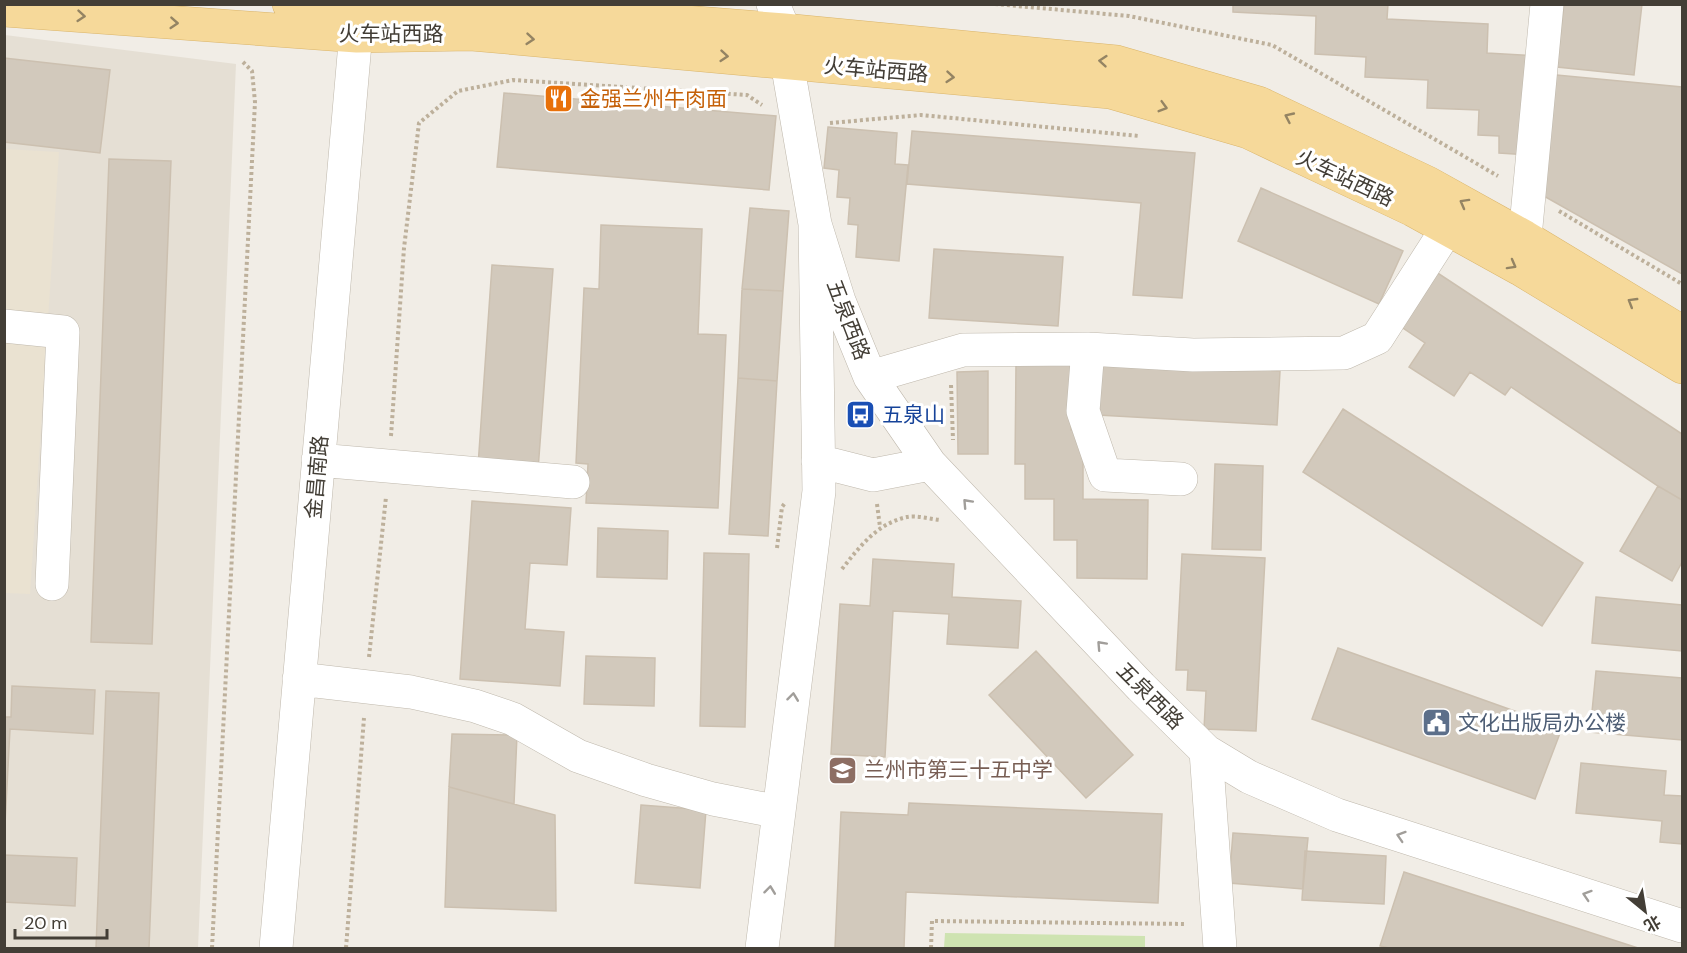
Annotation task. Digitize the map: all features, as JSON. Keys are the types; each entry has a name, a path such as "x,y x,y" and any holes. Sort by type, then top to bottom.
{"main road":[{"name":"火车站西路","path":"473,15 517,6 1117,62 1259,103 1428,183 1525,237 1683,332"},
{"name":"火车站西路","path":"4,10 292,11 358,16 473,15 782,32 1110,92 1248,132 1413,210 1520,268 1683,367"}],"street":[{"path":"1525,237 1547,4"},
{"name":"金昌南路","path":"276,948 358,16"},
{"path":"762,948 818,476 815,225 782,32"},
{"name":"五泉西路","path":"815,225 839,301 870,377 941,453 1141,687 1206,751 1249,777 1337,815 1683,926"},
{"path":"870,377 963,350 1088,349 1193,355 1344,353 1377,338 1447,229"},
{"path":"4,326 63,332 52,584"},
{"path":"1088,349 1083,411 1105,475 1181,479"},
{"path":"818,476 873,475 941,453"},
{"path":"318,460 573,482"},
{"path":"298,679 411,692 475,705 513,719 578,756 645,780 713,799 779,812"},
{"path":"1206,751 1219,936"}],"path":[{"path":"212,948 255,102 252,71 234,54"},
{"path":"346,948 366,686 389,467 404,248 419,123 458,91 513,80 747,95 798,126 921,115 1144,136"},
{"path":"941,453 951,372 963,350"},
{"path":"838,573 859,547 880,527 909,516 941,520"},
{"path":"932,948 933,921 1219,936"}],"shaded area":[{"path":"5,35 236,64 198,948 5,948"},
{"path":"4,149 59,152 30,594 5,593"}],"green space":[{"path":"945,933 1145,936 1145,948 944,948"}],"building":[{"path":"1233,4 1388,4 1387,19 1488,24 1487,53 1537,56 1531,155 1499,153 1499,136 1478,135 1479,110 1427,108 1428,80 1365,77 1366,57 1315,54 1316,16 1233,12"},
{"path":"1564,4 1642,4 1634,75 1557,67"},
{"path":"4,58 110,70 100,153 4,142"},
{"path":"1546,74 1682,87 1682,274 1535,191"},
{"path":"504,93 776,116 769,190 497,167"},
{"path":"828,127 897,133 895,164 908,165 899,261 856,257 858,225 848,224 850,198 837,197 839,170 824,168"},
{"path":"912,131 1195,153 1182,298 1133,295 1141,203 907,184"},
{"path":"109,159 171,161 152,644 91,642"},
{"path":"1261,188 1403,251 1379,304 1238,241"},
{"path":"750,208 789,211 783,291 742,289"},
{"path":"601,225 702,229 698,334 726,335 718,508 586,503 588,464 576,463 584,288 599,289"},
{"path":"934,249 1063,257 1058,326 929,318"},
{"path":"492,265 553,269 538,470 478,466"},
{"path":"1433,270 1682,434 1682,500 1511,387 1505,395 1470,372 1454,396 1409,367 1425,343 1397,324"},
{"path":"742,289 783,291 777,381 738,378"},
{"path":"1101,361 1280,371 1277,425 1098,415"},
{"path":"1016,364 1072,365 1071,430 1083,430 1083,499 1148,500 1147,579 1077,578 1077,540 1054,540 1054,499 1025,499 1025,464 1015,464"},
{"path":"988,371 988,454 958,454 957,372"},
{"path":"738,378 777,381 768,536 729,534"},
{"path":"1343,409 1583,563 1542,626 1303,472"},
{"path":"1215,464 1263,466 1261,550 1212,549"},
{"path":"1658,486 1682,500 1682,562 1672,581 1620,551"},
{"path":"472,501 571,508 567,565 530,563 525,629 564,632 560,686 460,679"},
{"path":"598,528 668,531 667,579 597,577"},
{"path":"704,553 749,554 745,727 700,726"},
{"path":"1182,554 1265,558 1256,731 1204,729 1206,691 1187,690 1188,670 1176,670"},
{"path":"873,559 954,564 952,597 1021,601 1018,648 947,644 949,614 893,611 885,757 831,754 840,604 870,606"},
{"path":"1596,597 1682,605 1682,651 1592,643"},
{"name":"文化出版局办公楼","path":"1338,648 1562,728 1535,799 1312,719"},
{"path":"1036,651 1133,755 1086,798 989,695"},
{"path":"586,656 655,658 654,706 584,704"},
{"path":"1596,671 1682,678 1682,740 1590,732"},
{"path":"12,686 95,690 93,734 10,729 4,843 4,717 11,717"},
{"path":"106,691 159,693 149,948 96,948"},
{"path":"452,734 517,735 514,804 449,787"},
{"path":"1581,763 1666,771 1664,795 1682,796 1682,844 1660,842 1662,821 1576,813"},
{"path":"449,787 555,815 556,911 445,907"},
{"path":"909,803 1162,814 1158,903 906,892 904,948 835,948 841,812 908,815"},
{"path":"641,805 706,810 700,888 635,883"},
{"path":"1233,833 1308,838 1303,889 1229,883"},
{"path":"1305,851 1386,856 1384,904 1302,900"},
{"path":"4,855 77,858 75,906 4,902"},
{"path":"1404,872 1638,948 1389,948 1380,946"}],"place":[{"name":"金强兰州牛肉面","path":"559,99"},
{"name":"五泉山","path":"861,415"},
{"name":"文化出版局办公楼","path":"1437,723"},
{"name":"兰州市第三十五中学","path":"843,770"}]}
